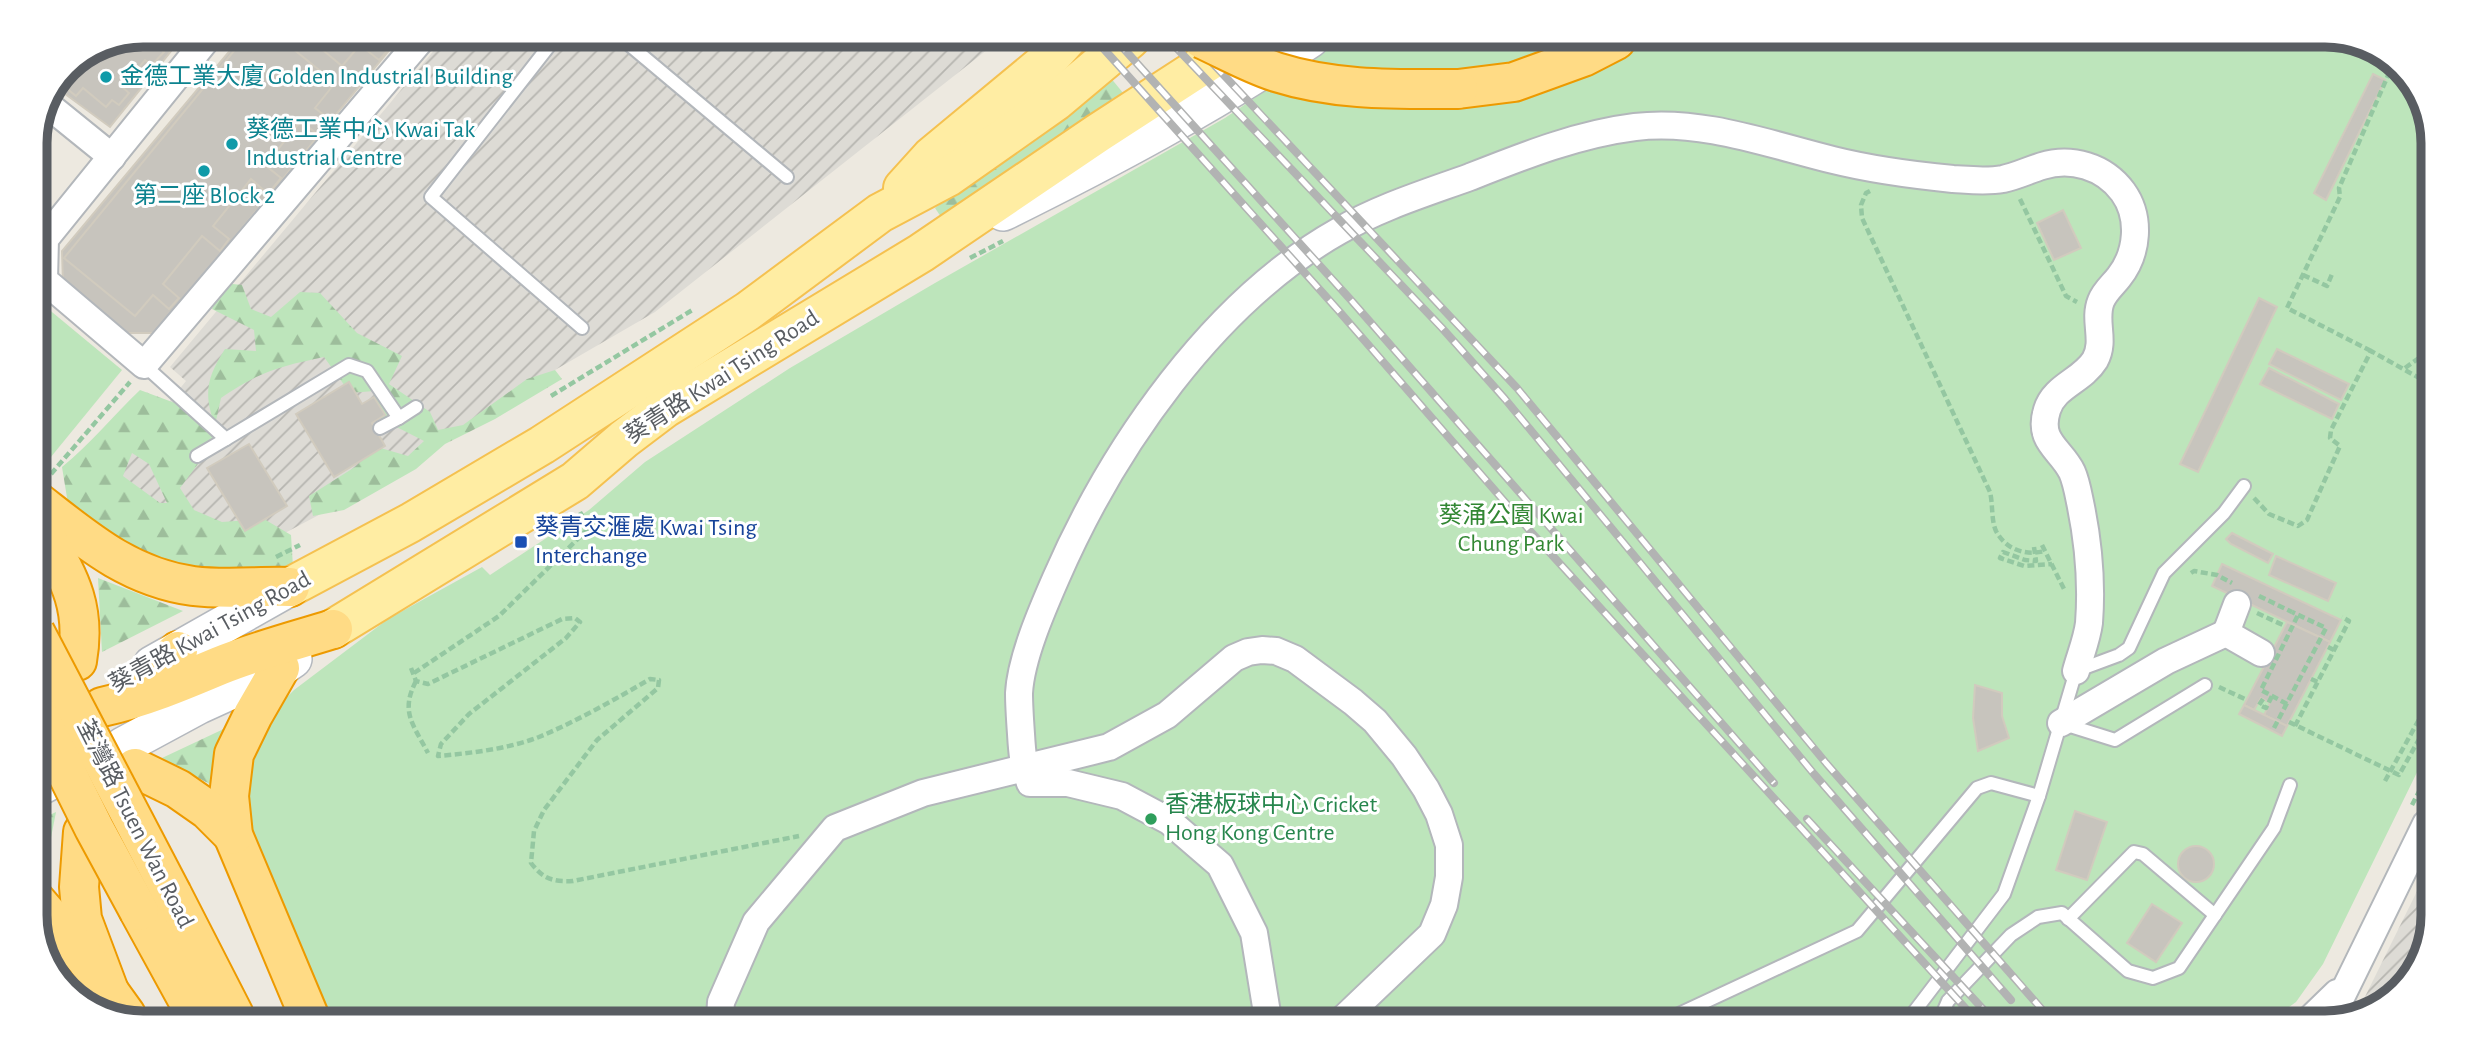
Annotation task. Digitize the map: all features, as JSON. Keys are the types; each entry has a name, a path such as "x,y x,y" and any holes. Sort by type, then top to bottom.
{"highway":[{"path":"1220,47 1274,71 1317,83 1365,89 1458,89 1514,82 1583,57 1602,47"},
{"path":"47,509 108,556 151,575 192,586 290,587"},
{"path":"47,540 73,589 79,609 81,630 77,661"},
{"path":"115,723 220,666 333,629"},
{"path":"115,723 178,651"},
{"name":"荃灣路 Tsuen Wan Road","path":"47,659 155,903 195,1011"},
{"path":"281,668 234,754 229,796 233,835 307,1011"},
{"path":"115,723 177,789 208,810 233,835"},
{"name":"荃灣路 Tsuen Wan Road","path":"47,733 94,828 155,903 231,1011"},
{"path":"83,832 79,887 82,919 118,1003"},
{"path":"47,914 85,958 118,1003"}],"main road":[{"path":"880,213 931,157 1048,60 1060,47"},
{"name":"葵青路 Kwai Tsing Road","path":"178,651 410,523 542,445 748,311 880,213 948,177 1056,101 1120,47"},
{"name":"葵青路 Kwai Tsing Road","path":"115,723 200,705 281,668 333,629 575,481 665,408 920,253 1231,47"},
{"path":"920,253 1109,160 1262,72 1298,47"}],"street":[{"path":"47,238 200,47"},
{"path":"47,283 144,365 415,47"},
{"path":"54,110 112,157"},
{"path":"1267,1011 1254,933 1220,865 1168,821 1122,796 1068,783 1030,783 1023,768 1019,699 1024,668 1042,610 1076,531 1097,492 1149,412 1202,347 1258,291 1287,266 1340,230 1377,212 1535,152 1603,133 1636,127 1685,127 1726,132 1839,162 1900,174 1978,181 2014,176 2053,164 2077,163 2101,172 2120,188 2126,197 2134,218 2133,249 2124,271 2105,293 2099,308 2101,340 2096,358 2087,369 2055,395 2047,409 2044,424 2048,441 2072,474 2086,538 2089,626 2076,671"},
{"path":"2061,723 2166,661 2226,634 2245,607"},
{"path":"2226,634 2262,653"},
{"path":"720,1011 721,1002 756,922 835,828 923,793 1099,750 1118,742 1167,715 1234,659 1256,650 1276,651 1289,656 1353,702 1391,738 1416,773 1439,814 1450,850 1444,905 1432,934 1351,1011"},
{"path":"2335,1010 2421,834"},
{"path":"2318,1011 2350,979"}],"lane":[{"path":"548,47 431,197 582,328"},
{"path":"632,47 787,177"},
{"path":"144,365 226,439"},
{"path":"197,456 349,365 367,371 398,418"},
{"path":"380,428 416,407"},
{"path":"1915,1011 2004,894 2039,796 2076,671 2119,655 2129,648 2164,573 2224,513 2245,486"},
{"path":"2061,723 2115,740 2210,685"},
{"path":"1684,1011 1857,931 1977,788 1991,783 2039,796"},
{"path":"1944,1011 1948,1001 2011,935 2038,917 2062,914 2128,971 2154,978 2179,968 2274,828 2290,785"},
{"path":"2068,919 2134,852 2143,854 2215,915"}],"path":[{"path":"2389,72 2339,188 2340,197 2287,308 2405,368 2406,372 2421,380"},
{"path":"2014,176 2019,195 2066,296 2099,308"},
{"path":"1874,189 1866,193 1861,205 1862,218 1990,492 1995,529 2009,546 2019,551 2043,548 2051,563 2024,566 2000,558 2003,552 2036,561 2035,550"},
{"path":"968,260 1003,240"},
{"path":"2303,275 2327,286 2333,274"},
{"path":"551,396 684,312 697,307"},
{"path":"2245,486 2269,514 2298,526 2307,520 2340,446 2330,438 2331,430 2371,351"},
{"path":"2405,368 2421,357"},
{"path":"47,470 51,474 144,365"},
{"path":"428,753 408,715 409,695 416,681 412,671 499,615 589,528 580,511 589,502"},
{"path":"2245,607 2285,626"},
{"path":"2274,728 2287,704 2326,628 2295,614 2261,690 2287,704"},
{"path":"2295,726 2349,621 2342,617"},
{"path":"416,681 428,684 562,619 575,618 580,622 547,654 470,714 441,744 438,756 482,751 537,737 612,701 650,679 659,681 658,688 597,740 544,810 534,831 531,863 539,874 553,882 573,881 778,840"},
{"path":"2328,647 2334,650"},
{"path":"2311,679 2318,682"},
{"path":"2210,685 2247,700"},
{"path":"2263,699 2259,705 2266,708 2272,696"},
{"path":"2385,781 2421,716"},
{"path":"2289,722 2399,775 2421,736"},
{"path":"2417,743 2421,745"}],"shaded area":[{"path":"437,47 991,47 655,312 555,370 486,418 364,491 283,534 213,539 85,467 147,392 165,407 186,381 170,367"},
{"path":"2421,883 2419,933 2408,963 2388,987 2362,1003"}],"green space":[{"name":"葵涌公園 Kwai Chung Park","path":"1330,47 2324,47 2361,55 2373,60 2393,75 2411,101 2421,137 2421,764 2323,964 2296,1002 2284,1011 323,1011 258,862 258,843 240,810 260,724 294,690 388,619 482,567 490,575 589,510 645,462 790,368 1225,118"},
{"path":"1110,77 1128,99 941,217 935,208"},
{"path":"223,283 242,285 251,309 271,317 300,292 320,293 357,333 402,356 389,384 430,412 438,430 463,425 527,379 555,370 562,379 495,419 445,444 416,469 344,510 313,516 309,496 355,467 377,447 408,456 424,441 377,417 374,391 350,393 324,357 270,371 234,389 221,398 215,425 208,395 214,368 225,349 256,351 254,330 212,309"},
{"path":"47,308 122,370 47,462"},
{"path":"140,390 191,409 215,441 180,488 194,510 222,522 264,519 291,535 293,567 258,574 152,568 69,510 62,467","holes":["132,453 149,464 167,503 160,503 123,476"]},
{"path":"98,578 183,611 102,652"},
{"path":"230,726 215,787 162,758"},
{"path":"56,812 47,858 47,816"}],"building":[{"name":"金德工業大廈 Golden Industrial Building","path":"144,47 174,47 110,127 63,92 67,85 95,60 113,52"},
{"path":"158,47 164,52 152,65 145,60 122,87 129,93 119,105 112,100 106,107 83,88 76,96 65,87 80,71 95,60 125,49"},
{"name":"第二座 Block 2","path":"233,47 392,47 155,333 121,333 63,284 62,251"},
{"name":"第二座 Block 2","path":"237,47 291,47 335,83 315,108 329,119 317,134 301,121 265,165 281,178 268,194 251,179 213,226 229,239 220,251 202,236 163,284 179,298 169,309 153,295 135,316 64,258"},
{"path":"319,47 358,47 342,66"},
{"path":"363,47 387,47 389,49 379,60"},
{"path":"2373,74 2385,80 2326,200 2314,193"},
{"path":"2063,210 2081,248 2054,260 2037,223"},
{"path":"2259,298 2277,307 2198,472 2180,464"},
{"path":"2277,349 2349,384 2341,400 2269,364"},
{"path":"2269,368 2339,404 2332,419 2260,384"},
{"path":"349,382 362,404 374,397 385,415 372,423 385,446 334,477 296,414"},
{"path":"249,444 287,506 245,531 207,468"},
{"path":"2232,533 2273,554 2268,563 2231,544 2226,539"},
{"path":"2276,556 2336,583 2328,601 2269,575"},
{"path":"2222,564 2341,620 2330,642 2212,586"},
{"path":"2287,622 2330,642 2287,726 2264,715 2270,703 2261,698 2254,710 2244,705"},
{"path":"1975,685 2002,693 2002,716 2009,738 1978,751 1973,718"},
{"path":"2244,705 2287,726 2282,736 2239,714"},
{"path":"2075,811 2107,822 2087,880 2056,870"},
{"path":"2196,846 2209,851 2214,864 2209,877 2196,882 2183,877 2178,864 2183,851"},
{"path":"2152,904 2182,923 2156,962 2127,943"}],"railway":[{"path":"1102,47 1338,310 1531,532 1968,1011"},
{"path":"1122,47 1350,299 1774,783"},
{"path":"1176,47 1442,328 1505,399 1814,774 2011,1000"},
{"path":"1197,47 1517,388 1826,763 2043,1011"},
{"path":"1807,819 1985,1011"}],"place":[{"name":"金德工業大廈 Golden Industrial Building","path":"106,77"},
{"name":"葵德工業中心 Kwai Tak Industrial Centre","path":"232,144"},
{"name":"第二座 Block 2","path":"204,171"},
{"name":"葵青交滙處 Kwai Tsing Interchange","path":"521,542"},
{"name":"香港板球中心 Cricket Hong Kong Centre","path":"1151,819"}]}
